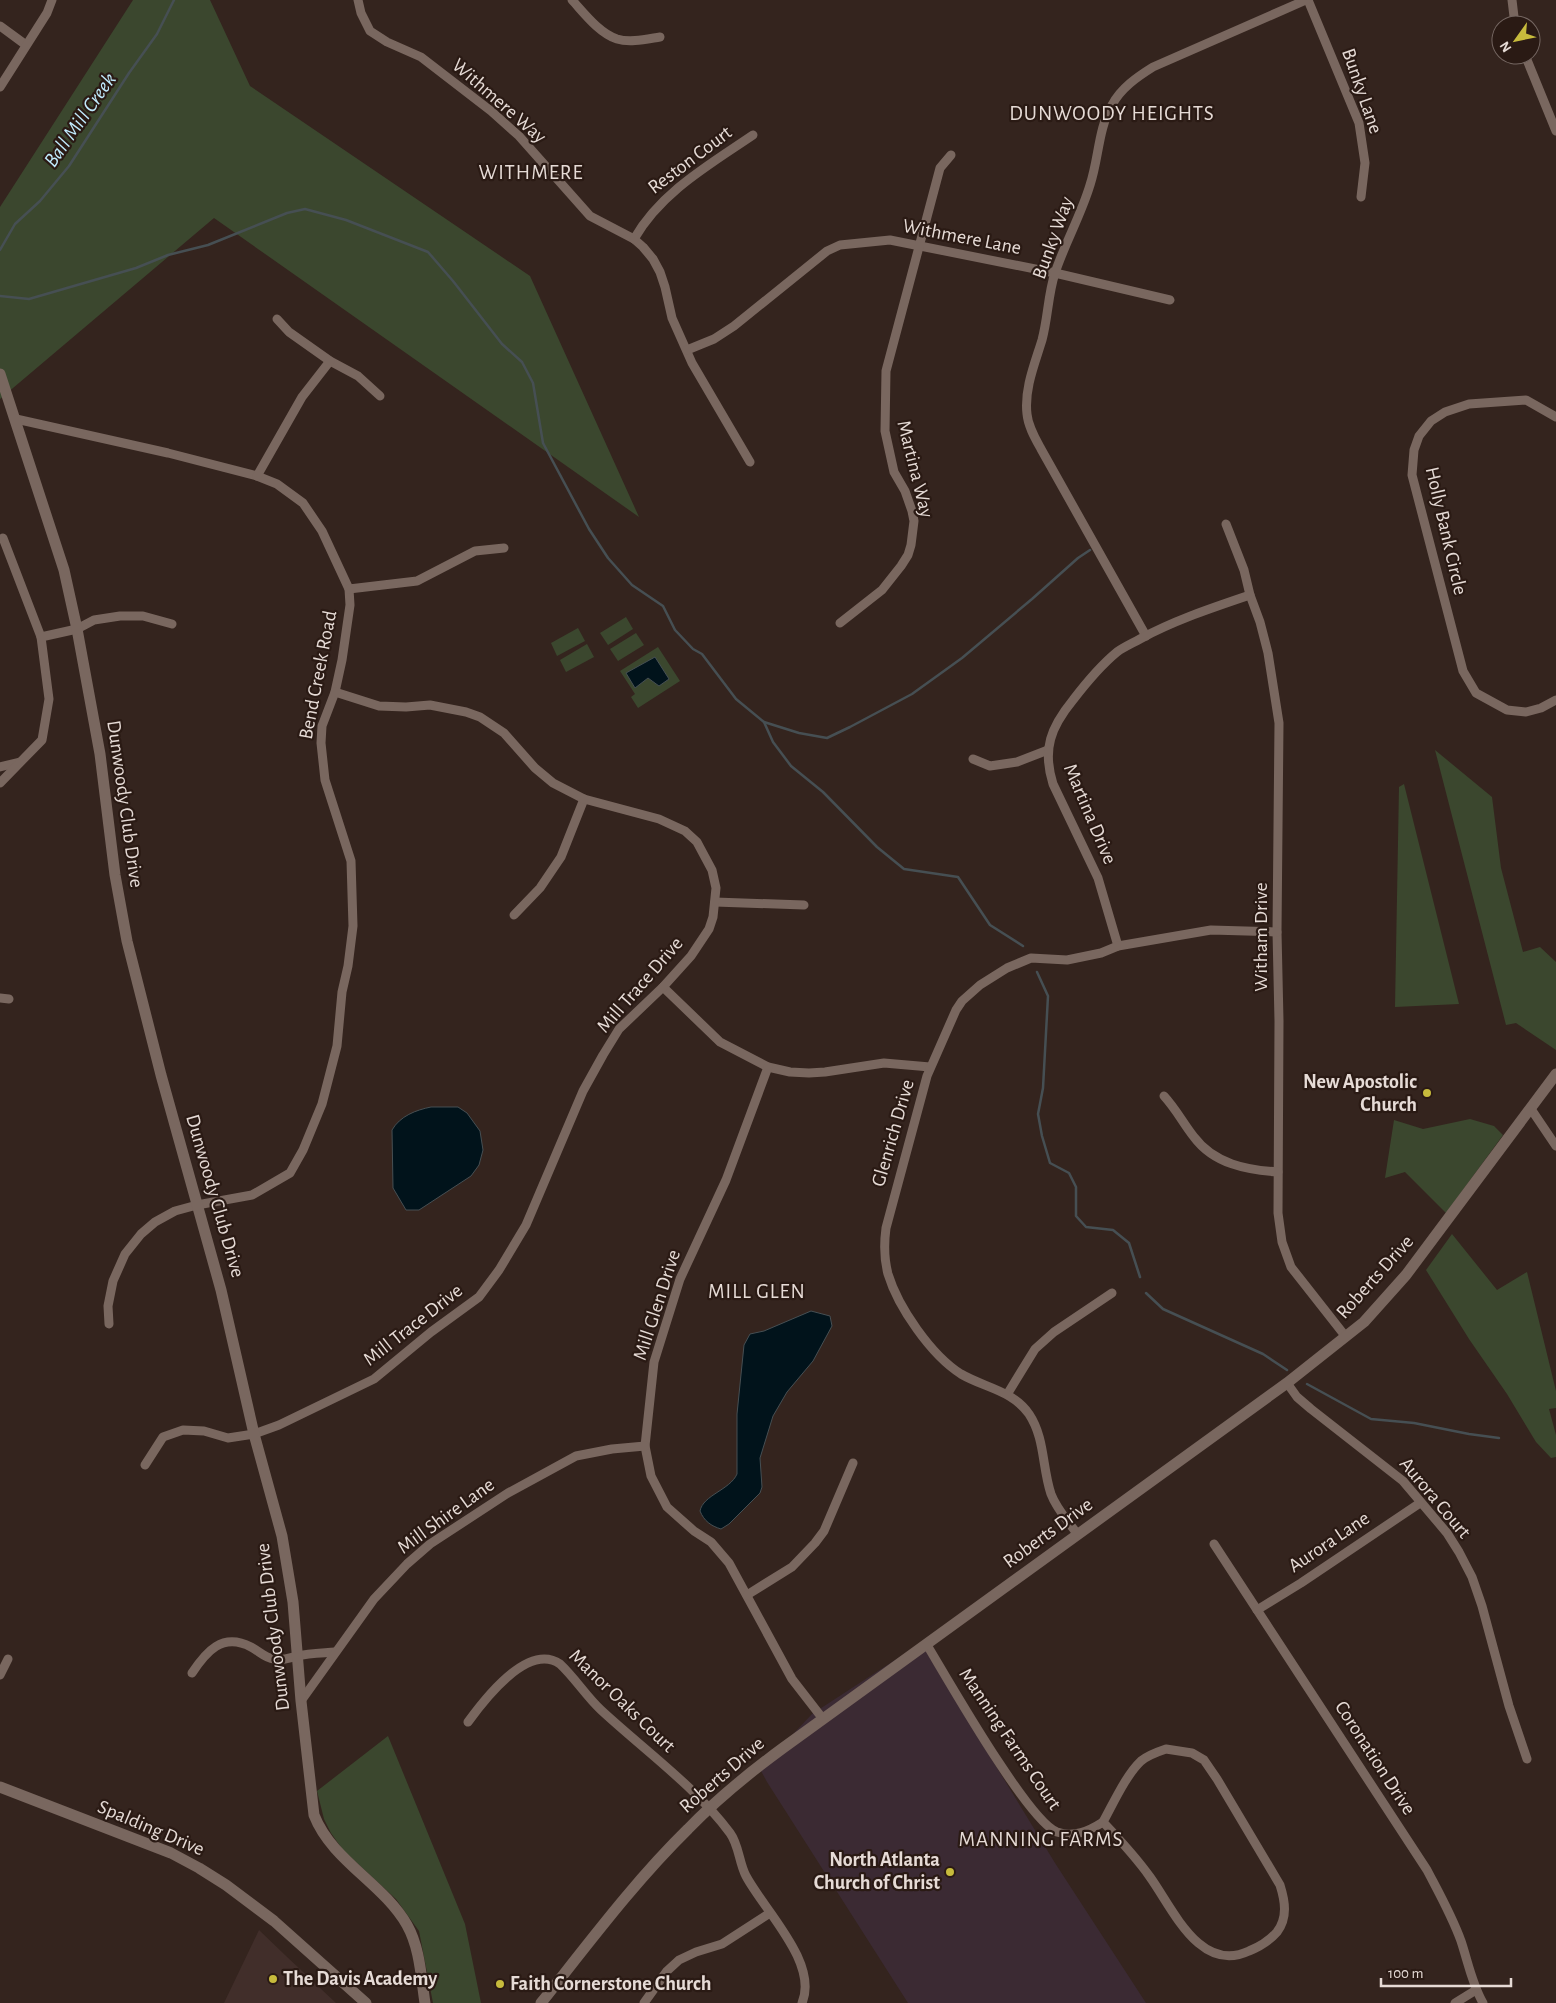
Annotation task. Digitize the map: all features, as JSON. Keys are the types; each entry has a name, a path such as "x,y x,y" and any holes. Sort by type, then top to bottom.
{"street":[{"path":"0,87 47,13 52,0"},
{"name":"Withmere Way","path":"358,0 361,13 370,31 387,42 421,58 454,82 518,136 590,216 634,239 652,259 660,272 672,318 692,362 711,398 750,462"},
{"path":"572,0 599,28 616,39 635,40 660,37"},
{"name":"Bunky Lane","path":"1307,0 1359,123 1366,163 1361,196"},
{"name":"Bunky Way","path":"1146,636 1031,430 1027,414 1027,398 1055,273 1082,212 1094,173 1104,124 1119,94 1141,74 1153,67 1307,0"},
{"path":"1512,0 1514,15"},
{"path":"0,26 26,45"},
{"path":"1529,65 1556,131"},
{"name":"Reston Court","path":"634,239 644,220 678,186 753,135"},
{"name":"Martina Way","path":"840,623 882,590 901,566 908,555 911,545 914,522 912,511 905,491 894,472 885,431 886,371 940,168 951,155"},
{"name":"Withmere Lane","path":"687,350 714,339 734,326 827,251 840,245 890,240 919,244 1170,300"},
{"path":"277,319 289,332 330,361 358,376 380,396"},
{"path":"257,476 302,397 330,361"},
{"name":"Dunwoody Club Drive","path":"0,374 64,570 100,754 115,875 128,941 221,1290 254,1434 282,1536 293,1602 301,1701 314,1815 318,1826 332,1845 388,1900 408,1926 418,1957 425,2003"},
{"name":"Holly Bank Circle","path":"1556,417 1526,400 1469,404 1445,412 1431,422 1419,436 1414,450 1412,475 1463,671 1476,693 1506,710 1526,712 1542,708 1556,700"},
{"name":"Bend Creek Road","path":"16,419 168,453 257,476 277,484 303,503 322,531 349,589 350,605 347,630 335,692 322,726 321,743 325,780 351,862 353,903 351,946 342,992 339,1030 332,1073 322,1104 311,1132 290,1172 252,1195 175,1211 155,1222 141,1234 125,1254 113,1281 108,1306 109,1324"},
{"name":"Witham Drive","path":"1226,524 1244,570 1250,595 1260,622 1268,652 1279,722 1276,932 1279,1021 1278,1213 1286,1255 1291,1267 1346,1337"},
{"path":"0,783 42,740 49,699 41,637 3,538"},
{"path":"349,589 417,580 475,551 504,548"},
{"name":"Martina Drive","path":"1118,946 1098,878 1053,784 1048,750 1052,734 1061,716 1086,684 1118,652 1190,615 1250,595"},
{"path":"41,637 77,629 94,620 120,616 143,616 172,624"},
{"name":"Mill Trace Drive","path":"145,1465 163,1437 184,1430 204,1431 228,1438 254,1434 278,1425 374,1379 431,1332 479,1297 499,1270 526,1224 583,1090 603,1055 619,1030 663,987 691,956 709,929 713,917 716,888 712,870 696,842 685,831 659,819 584,799 545,778 504,733 480,717 466,712 430,705 406,707 379,706 335,692"},
{"path":"973,759 990,766 1017,762 1048,750"},
{"path":"0,767 20,762"},
{"path":"514,915 540,888 561,857 584,799"},
{"path":"715,902 804,905"},
{"name":"Glenrich Drive","path":"1078,1535 1058,1508 1051,1494 1037,1427 1020,1403 1008,1394 975,1381 946,1363 929,1346 914,1324 899,1298 888,1273 884,1245 886,1228 892,1200 930,1067 962,1001 980,985 1007,968 1031,958 1066,960 1101,953 1118,946 1211,930 1276,932"},
{"path":"663,987 720,1042 768,1067 790,1072 808,1073 884,1063 930,1067"},
{"name":"Mill Glen Drive","path":"768,1067 726,1180 680,1280 654,1362 646,1446 651,1476 667,1507 694,1531 711,1542 730,1563 792,1679 823,1719"},
{"name":"Roberts Drive","path":"541,2003 655,1864 706,1806 1287,1383 1364,1322 1406,1276 1556,1074"},
{"path":"1164,1096 1178,1111 1195,1138 1218,1158 1253,1170 1278,1172"},
{"path":"1531,1109 1556,1146"},
{"path":"1008,1394 1035,1349 1054,1332 1112,1293"},
{"name":"Aurora Court","path":"1287,1383 1297,1397 1311,1409 1396,1474 1447,1533 1472,1577 1493,1642 1509,1706 1528,1759"},
{"name":"Mill Shire Lane","path":"301,1701 374,1599 407,1564 430,1544 508,1493 576,1456 612,1449 646,1446"},
{"path":"747,1594 792,1567 815,1543 824,1531 853,1463"},
{"name":"Aurora Lane","path":"1257,1610 1301,1583 1420,1502"},
{"name":"Coronation Drive","path":"1214,1544 1426,1870 1446,1907 1460,1940 1476,1990 1483,2003"},
{"path":"192,1674 207,1652 216,1646 228,1642 247,1645 273,1659 287,1660 297,1656 335,1652"},
{"name":"Manning Farms Court","path":"927,1645 1008,1775 1045,1825 1056,1832 1080,1834 1103,1822"},
{"path":"0,1675 8,1659"},
{"name":"Manor Oaks Court","path":"468,1722 490,1693 509,1675 536,1660 553,1659 569,1672 600,1709 706,1806 732,1835 741,1867 798,1956 805,1971 807,1984 802,2003"},
{"path":"1166,1749 1192,1753 1204,1760 1280,1885 1285,1899 1285,1913 1280,1927 1274,1936 1258,1947 1237,1956 1226,1957 1206,1950 1183,1926 1114,1831 1103,1822 1134,1770 1140,1762 1150,1755 1166,1749"},
{"name":"Spalding Drive","path":"0,1787 171,1853 199,1868 226,1885 274,1921 366,2003"},
{"path":"644,2003 667,1971 680,1960 696,1952 722,1944 770,1913"},
{"path":"1455,2003 1476,1990"}],"shaded area":[{"path":"921,1643 1055,1863 1146,2003 908,2003 767,1782 760,1769 812,1714"},
{"name":"The Davis Academy","path":"259,1930 285,1955 336,2003 224,2003"}],"green space":[{"path":"133,0 210,0 250,86 530,276 639,517 214,218 0,399 0,207"},
{"path":"626,617 633,629 608,645 600,633"},
{"path":"578,628 585,641 557,656 551,643"},
{"path":"636,633 644,645 618,661 610,649"},
{"path":"587,644 594,657 566,672 560,660"},
{"path":"658,647 680,681 638,708 631,697 635,694 620,671"},
{"path":"1435,750 1492,797 1501,868 1523,952 1540,947 1556,962 1556,1050 1516,1023 1506,1025"},
{"path":"1404,784 1459,1004 1395,1007 1399,787"},
{"path":"1470,1119 1494,1126 1503,1135 1446,1213 1405,1172 1385,1178 1394,1120 1423,1129"},
{"path":"1452,1234 1497,1290 1527,1272 1556,1391 1556,1408 1549,1409 1556,1435 1556,1457 1551,1458 1536,1442 1426,1270"},
{"path":"388,1736 465,1924 481,2003 433,2003 419,1931 396,1899 343,1850 324,1819 317,1791"}],"water":[{"path":"655,657 669,679 659,686 648,678 635,688 626,673"},
{"path":"431,1107 458,1107 467,1113 480,1131 483,1150 479,1165 471,1176 419,1210 406,1210 393,1188 392,1130 399,1121 409,1114"},
{"path":"811,1311 830,1316 832,1326 813,1361 787,1392 773,1416 760,1458 762,1487 760,1493 729,1524 721,1529 714,1526 708,1523 700,1511 702,1505 711,1496 734,1480 737,1474 737,1414 744,1345 750,1334 764,1331"}],"waterway":[{"name":"Ball Mill Creek","path":"0,250 15,224 40,201 69,166 129,73 157,34 174,0"},
{"path":"0,296 29,299 136,268 168,255 208,245 287,213 305,209 346,220 428,252 502,344 522,362 533,383 543,443 589,529 608,558 632,585 663,606 675,630 693,649 702,654 736,699 764,722 799,733 827,738 912,694 962,658 1078,558 1090,550"},
{"path":"764,722 773,742 791,766 823,792 877,847 904,869 958,877 990,925 1023,946"},
{"path":"1037,972 1048,996 1043,1088 1038,1114 1050,1163 1069,1173 1076,1187 1076,1216 1086,1227 1113,1230 1129,1243 1140,1277"},
{"path":"1146,1293 1163,1309 1263,1354 1287,1370"},
{"path":"1307,1384 1371,1419 1414,1423 1499,1438"}],"place":[{"name":"New Apostolic Church","path":"1427,1093"},
{"name":"North Atlanta Church of Christ","path":"950,1872"},
{"name":"The Davis Academy","path":"273,1979"},
{"name":"Faith Cornerstone Church","path":"500,1984"}],"district":[{"name":"DUNWOODY HEIGHTS","path":"1112,113"},
{"name":"WITHMERE","path":"531,172"},
{"name":"MILL GLEN","path":"757,1291"},
{"name":"MANNING FARMS","path":"1041,1839"}]}
